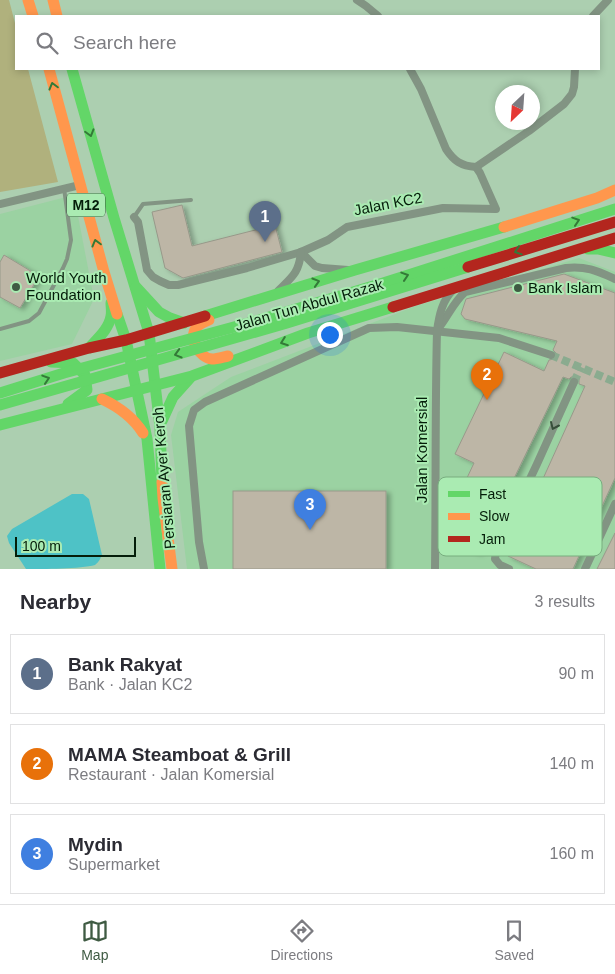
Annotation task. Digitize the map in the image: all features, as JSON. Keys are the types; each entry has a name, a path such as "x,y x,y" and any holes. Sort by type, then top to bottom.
{"main road":[{"path":"28,0 33,15"},
{"path":"53,0 57,15"},
{"name":"M12","path":"49,70 111,295 126,340 136,390"},
{"name":"M12","path":"72,70 148,333 156,386"},
{"path":"606,194 615,208"},
{"path":"0,373 184,323 354,270 528,220 606,194"},
{"path":"606,194 615,227"},
{"name":"Jalan Tun Abdul Razak","path":"0,393 64,373 256,321 380,284 615,208"},
{"path":"528,220 548,227 555,234 556,244 551,258"},
{"name":"Jalan Tun Abdul Razak","path":"0,405 287,323 615,222"},
{"path":"0,425 192,376 308,333 615,238"},
{"path":"581,248 615,253"},
{"path":"134,285 159,312 184,323"},
{"path":"89,348 100,336 111,315 111,295"},
{"path":"240,306 200,323 194,332 194,344 202,354 213,359 260,351"},
{"path":"38,362 73,363 85,375 86,390 76,399 58,410"},
{"path":"160,428 166,407 172,396 192,376"},
{"name":"Persiaran Ayer Keroh","path":"156,386 163,498 172,569"},
{"name":"Persiaran Ayer Keroh","path":"136,390 147,439 160,569"},
{"path":"102,399 116,405 129,414 147,439"}],"street":[{"path":"357,0 377,15"},
{"path":"594,15 608,0"},
{"path":"411,70 421,89 446,149 452,158 459,164 476,167 529,131 568,100 574,87 575,70"},
{"name":"Jalan KC2","path":"134,217 138,222 147,270 153,277 170,285 178,285 301,252 328,240 347,226 443,208 496,209 476,167"},
{"path":"0,204 80,185"},
{"path":"301,252 315,266 354,270"},
{"path":"274,295 296,273 300,263 301,252"},
{"path":"437,331 456,300 464,292 578,266 615,279"},
{"name":"Jalan Komersial","path":"435,569 437,331 445,300 457,286"},
{"path":"204,569 199,542 189,426 194,410 205,402 369,328 397,327 499,338 551,355"},
{"path":"531,477 574,382"},
{"path":"602,532 615,504"},
{"path":"495,556 495,559 500,565 509,569"},
{"path":"585,569 591,556"}],"lane":[{"path":"0,329 29,321 39,313 65,264 71,240 64,188"},
{"path":"134,217 144,204 191,200"}],"shaded area":[{"path":"0,0 9,0 15,23 15,70 28,70 58,182 0,192"},
{"path":"74,195 94,299 72,344 0,361 0,214"},
{"path":"579,258 615,272 615,569 187,569 171,435 178,412 231,377 416,306"}],"water":[{"path":"72,494 83,494 89,499 102,555 99,560 95,565 81,567 26,569 9,543 7,536 12,529"}],"building":[{"path":"182,205 192,246 275,225 282,252 183,278 165,268 152,212"},
{"name":"World Youth Foundation","path":"4,255 39,276 20,308 0,297 0,262"},
{"path":"564,274 615,293 615,478 602,506 602,477 544,477 585,386 579,384 579,379 576,377 569,379 563,377 515,477 467,477 474,463 455,454 504,352 544,371 549,360 554,359 557,354 553,350 557,341 465,319 461,314 466,299"},
{"path":"233,491 386,491 386,569 233,569"},
{"path":"615,533 615,569 597,569"},
{"path":"508,556 579,556 573,569 536,569"}],"tunnel":[{"path":"551,355 615,382"},
{"path":"574,382 581,367"}],"traffic: fast":[{"path":"72,70 149,333 160,427 162,482"},
{"path":"0,393 64,373 256,321 380,284 615,209"},
{"path":"205,316 504,227"},
{"path":"588,249 615,253"},
{"path":"0,405 287,323 468,267"},
{"path":"136,287 159,312 184,323"},
{"path":"89,348 102,334 110,321 111,303"},
{"path":"0,425 192,376 308,333 393,307"},
{"path":"117,314 126,340 147,439 160,569"},
{"path":"51,362 73,363 85,375 87,390 68,404"},
{"path":"162,421 173,397 190,378"}],"traffic: slow":[{"path":"28,0 33,15"},
{"path":"53,0 57,15"},
{"path":"49,70 117,314"},
{"path":"504,227 597,198 615,190"},
{"path":"209,320 196,328 193,338 196,348 208,358 214,359 228,356"},
{"path":"102,399 125,413 143,433"},
{"path":"162,482 172,569"}],"traffic: jam":[{"path":"468,267 615,222"},
{"path":"393,307 615,238"},
{"path":"0,373 89,348 126,340 205,316"}],"place":[{"name":"Bank Rakyat","path":"265,242"},
{"name":"World Youth Foundation","path":"16,287"},
{"name":"Bank Islam","path":"518,288"},
{"name":"MAMA Steamboat & Grill","path":"487,400"},
{"name":"Mydin","path":"310,530"}]}
